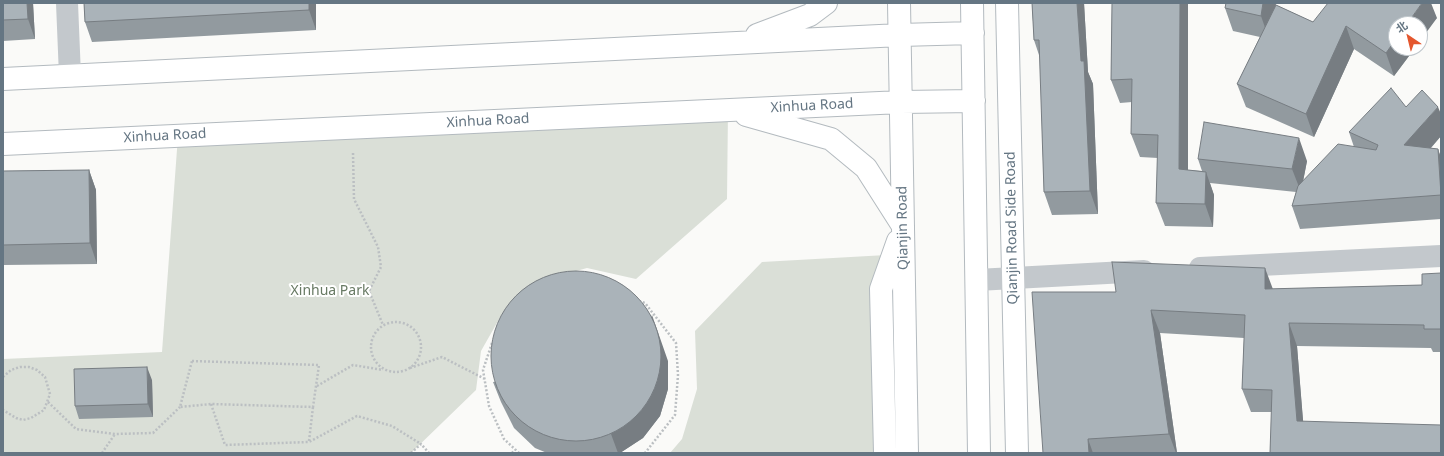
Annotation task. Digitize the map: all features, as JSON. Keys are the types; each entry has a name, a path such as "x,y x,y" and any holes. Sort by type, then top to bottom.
{"main road":[{"path":"737,43 810,15 826,3"},
{"name":"Qianjin Road","path":"899,3 907,453"},
{"path":"972,3 979,453"},
{"name":"Qianjin Road Side Road","path":"1007,3 1017,453"},
{"path":"3,79 900,34 973,33"},
{"name":"Xinhua Road","path":"3,144 901,102 974,101"},
{"path":"728,110 831,139 866,168 903,226 881,289 885,453"}],"street":[{"path":"67,3 70,76"},
{"path":"977,280 1441,256"}],"path":[{"path":"352,127 354,199 378,247 382,267 369,291 383,325"},
{"path":"632,298 644,303 676,343 678,375 675,415 645,453"},
{"path":"391,371 383,368 376,362 371,347 372,338 383,325 400,322 414,330 419,337 420,354 409,368"},
{"path":"497,337 492,343 483,370 489,406 504,439 519,453"},
{"path":"316,386 353,365 397,372 442,357 485,378"},
{"path":"48,402 76,429 115,434 154,433 180,407 192,360 319,365 309,442"},
{"path":"3,377 11,370 20,367 37,370 49,384 50,394 44,410 38,415 24,420 8,415 3,410"},
{"path":"180,407 211,404 313,407"},
{"path":"211,404 224,445 309,442 357,416 392,426 421,444 429,453"},
{"path":"102,453 115,434"},
{"path":"411,453 421,444"},
{"path":"512,453 515,450"}],"green space":[{"name":"Xinhua Park","path":"728,110 727,199 636,279 587,268 540,281 502,314 481,351 476,390 411,453 3,453 3,359 162,352 178,136"},
{"path":"904,254 907,453 670,453 682,439 697,389 695,331 762,262"}],"building":[{"path":"3,3 27,3 28,19 3,20"},
{"path":"84,3 309,3 309,10 85,22"},
{"path":"1032,3 1077,3 1081,61 1084,61 1090,191 1044,192 1039,40 1034,40"},
{"path":"1112,3 1180,3 1179,169 1206,172 1205,204 1156,203 1158,135 1131,134 1132,79 1111,80"},
{"path":"1226,3 1263,3 1261,16 1225,8"},
{"path":"1328,3 1422,3 1413,16 1388,16 1388,50 1386,53 1346,26 1306,114 1237,84 1276,5 1313,22"},
{"path":"1391,88 1406,107 1422,90 1438,107 1404,145 1438,149 1441,195 1292,206 1298,186 1338,144 1376,150 1378,145 1349,132"},
{"path":"1204,122 1299,138 1292,169 1198,159"},
{"path":"89,170 90,243 3,245 3,171"},
{"path":"1112,262 1265,268 1265,289 1422,285 1422,274 1441,273 1441,329 1424,329 1424,325 1289,323 1297,421 1441,425 1441,453 1270,453 1272,390 1242,389 1245,315 1151,310 1169,434 1088,439 1089,453 1043,453 1032,292 1116,292"},
{"path":"568,271 584,271 609,277 630,290 642,302 655,323 658,331 661,356 660,373 655,389 642,410 630,422 609,435 601,438 584,441 568,441 543,435 522,422 510,410 497,389 494,381 491,364 491,348 497,323 510,302 522,290 543,277 551,274"},
{"path":"147,367 148,404 75,406 74,369"}]}
